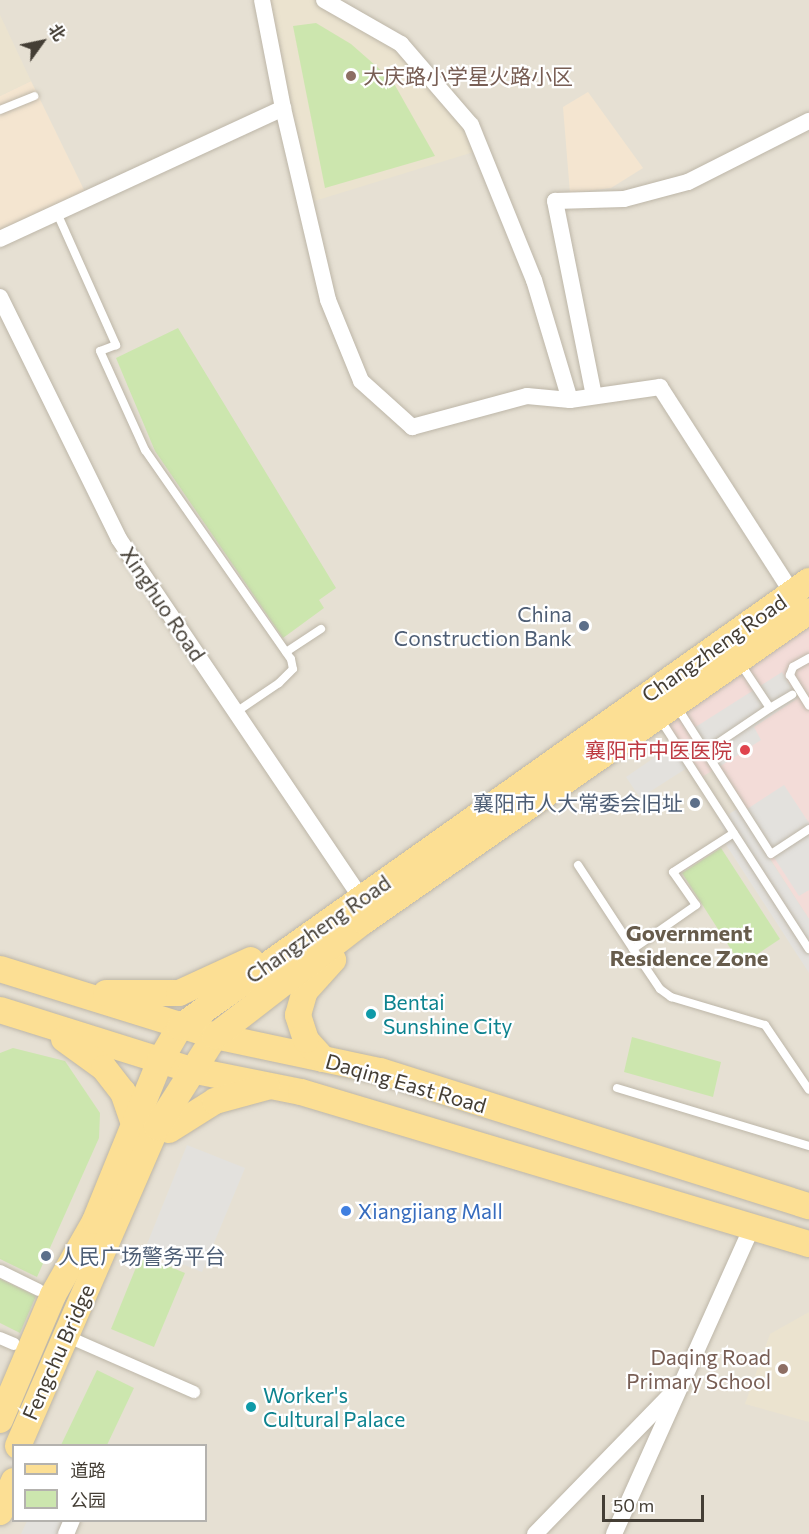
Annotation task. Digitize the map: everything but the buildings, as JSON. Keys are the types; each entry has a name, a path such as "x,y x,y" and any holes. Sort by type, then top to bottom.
{"main road":[{"name":"Changzheng Road","path":"0,1420 53,1295 94,1221 186,1077 215,1036 364,921 738,660 803,595"},
{"name":"Changzheng Road","path":"154,1128 160,1061 180,1027 417,859 803,595"},
{"path":"72,991 179,993 264,954 394,868 417,859"},
{"path":"323,1059 306,1040 298,1015 305,991 364,921"},
{"name":"Daqing East Road","path":"0,969 180,1027 380,1071 809,1206"},
{"name":"Daqing East Road","path":"0,1010 160,1061 186,1077 270,1086 751,1229 809,1244"},
{"path":"35,1021 104,1068 154,1128 215,1101 270,1086"},
{"name":"Fengchu Bridge","path":"19,1444 154,1128"},
{"name":"Fengchu Bridge","path":"0,1451 70,1324 94,1221"},
{"path":"30,1444 70,1324"},
{"path":"0,1512 10,1484"}],"street":[{"path":"262,0 283,108 328,300 361,381 412,427 527,396 570,400 660,387 803,595"},
{"path":"324,0 400,44 471,125 534,280 570,400"},
{"path":"0,239 283,108"},
{"path":"594,396 555,201 624,199 688,182 809,122"},
{"name":"Xinghuo Road","path":"0,297 119,538 358,893"},
{"path":"614,1534 751,1229"},
{"path":"0,1271 39,1290"},
{"path":"70,1324 194,1392"},
{"path":"0,1338 14,1344"},
{"path":"536,1534 682,1381"}],"lane":[{"path":"0,110 34,96"},
{"path":"57,213 116,345 100,351 145,450 286,652 293,669 236,712"},
{"path":"286,652 321,629"},
{"path":"809,658 793,667 790,675 809,705"},
{"path":"738,660 770,708"},
{"path":"715,745 792,695"},
{"path":"667,710 771,854 809,829"},
{"path":"667,710 734,833 809,949"},
{"path":"633,949 696,905 673,872 734,833"},
{"path":"578,864 660,989 671,997 765,1025 809,1090"},
{"path":"617,1088 809,1146"}],"shaded area":[{"path":"0,0 809,0 809,1534 0,1534"},
{"name":"大庆路小学星火路小区","path":"268,0 315,0 396,47 468,129 477,151 308,203"},
{"path":"0,15 31,81 0,96"},
{"path":"31,81 88,198 0,239 0,96"},
{"path":"588,92 643,168 611,188 570,193 563,107"},
{"name":"襄阳市中医医院","path":"809,611 809,919 713,770 699,779 658,716"},
{"path":"782,672 798,698 754,727 761,740 719,767 694,728"},
{"path":"677,742 687,768 640,798 626,777"},
{"path":"784,785 809,823 809,890 799,896 744,811"},
{"path":"737,809 809,919 809,973 721,837 726,834 718,821"},
{"path":"187,1145 245,1168 202,1272 145,1249"},
{"name":"Daqing Road Primary School","path":"809,1312 809,1422 745,1404 770,1334"},
{"path":"27,1522 72,1522 66,1534 21,1534"}],"green space":[{"path":"316,23 351,44 392,80 435,156 325,188 293,26"},
{"path":"178,328 336,588 319,600 324,608 283,638 155,451 116,358"},
{"path":"721,848 780,939 741,965 682,873"},
{"path":"632,1037 721,1062 713,1097 624,1072"},
{"path":"13,1048 65,1061 100,1113 99,1138 37,1277 0,1259 0,1053"},
{"path":"141,1255 185,1273 154,1347 111,1329"},
{"path":"0,1279 36,1296 20,1333 0,1323"},
{"path":"97,1370 134,1388 107,1444 61,1444"}],"place":[{"name":"大庆路小学星火路小区","path":"351,76"},
{"name":"China Construction Bank","path":"584,626"},
{"name":"襄阳市中医医院","path":"745,750"},
{"name":"襄阳市人大常委会旧址","path":"695,803"},
{"name":"Bentai Sunshine City","path":"371,1014"},
{"name":"Xiangjiang Mall","path":"346,1211"},
{"name":"人民广场警务平台","path":"46,1256"},
{"name":"Daqing Road Primary School","path":"783,1369"},
{"name":"Worker's Cultural Palace","path":"251,1407"}],"district":[{"name":"Government Residence Zone","path":"689,944"}]}
